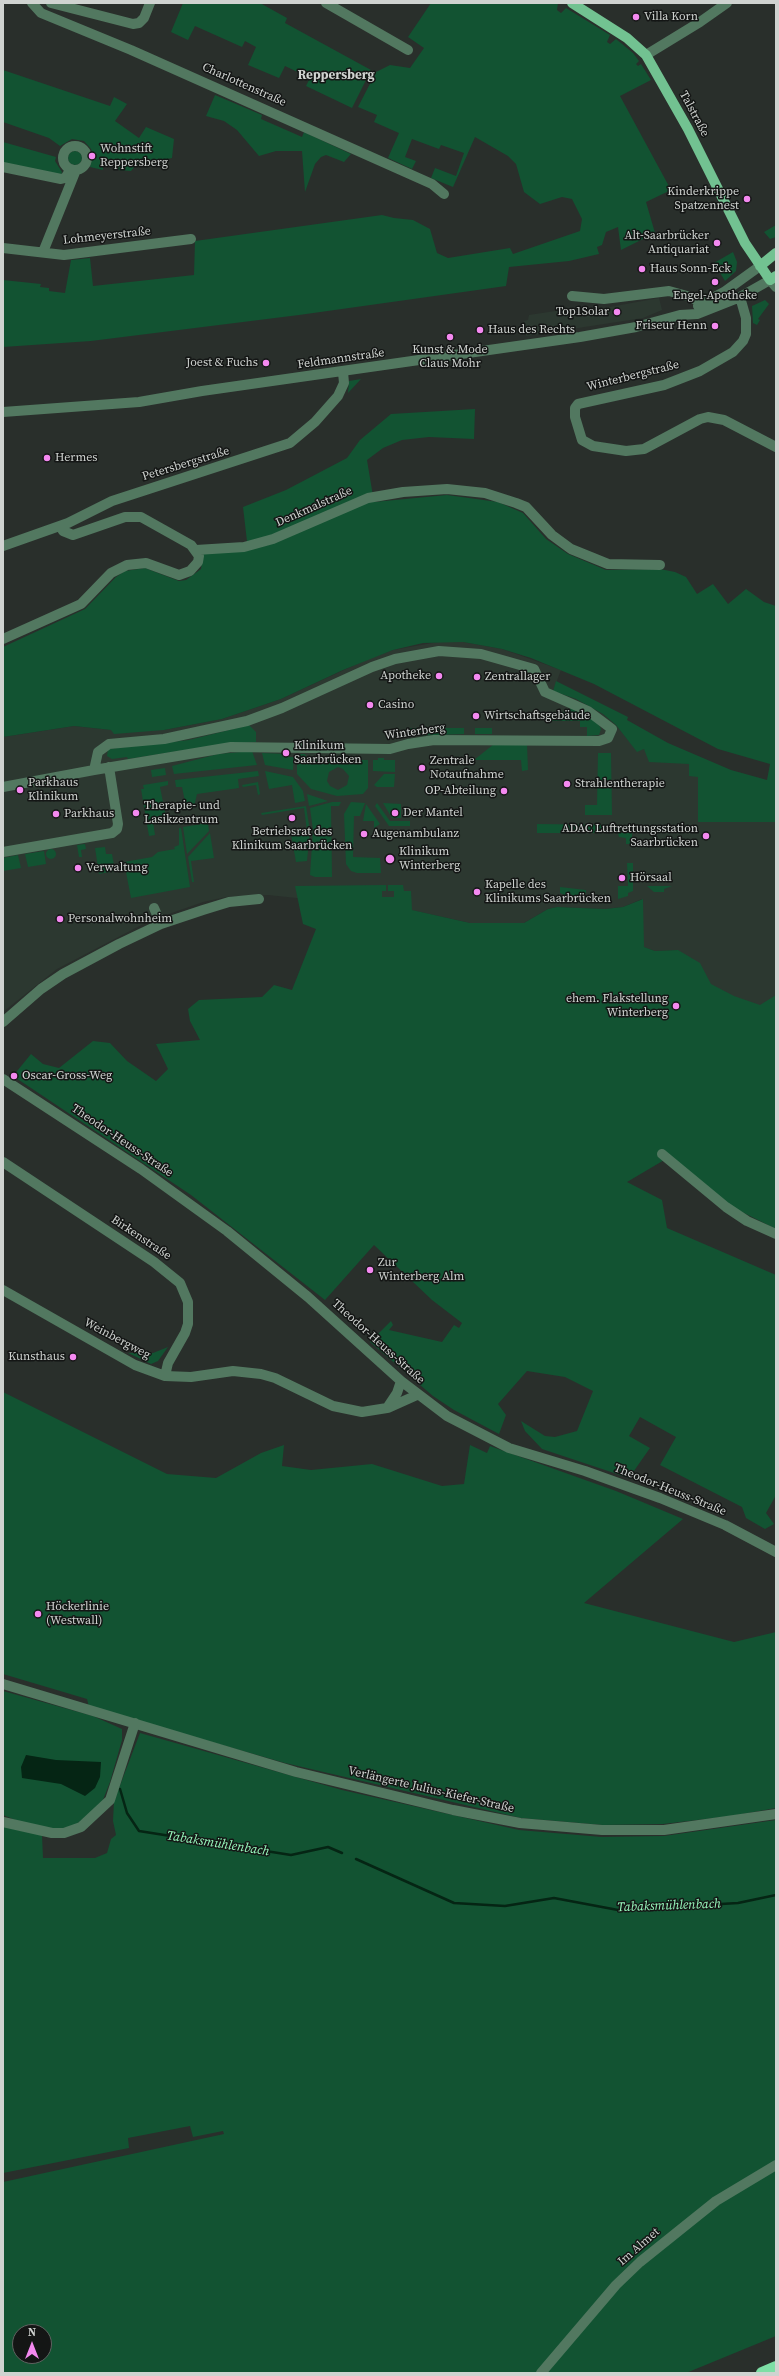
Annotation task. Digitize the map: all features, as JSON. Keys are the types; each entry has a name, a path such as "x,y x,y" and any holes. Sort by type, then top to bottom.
{"highway":[{"path":"762,2373 776,2367"}],"main road":[{"name":"Talstraße","path":"572,3 627,38 646,55 674,104 727,210 760,266 774,281"},
{"path":"760,266 776,253"}],"street":[{"name":"Charlottenstraße","path":"32,3 41,13 131,50 432,184 444,194"},
{"path":"51,3 133,24 140,23 144,18 150,3"},
{"path":"326,3 408,50"},
{"path":"646,55 700,22 727,3"},
{"path":"3,167 62,179 74,169 43,252"},
{"name":"Lohmeyerstraße","path":"3,248 64,255 82,254 191,239"},
{"name":"Feldmannstraße","path":"680,315 724,292 760,266"},
{"name":"Feldmannstraße","path":"3,412 139,402 202,391 580,337 636,327 680,315 697,314 740,297 774,281"},
{"path":"572,296 604,300 670,291 703,303"},
{"name":"Winterbergstraße","path":"740,297 746,318 746,334 739,347 733,352 700,371 664,384 578,404 575,408 575,417 582,440 593,446 626,450 644,449 700,419 708,417 724,420 776,447"},
{"name":"Petersbergstraße","path":"3,546 60,526 112,501 290,443 333,404 344,383 343,372"},
{"name":"Denkmalstraße","path":"197,553 244,547 273,539 368,498 403,492 447,489 485,494 521,505 538,519 552,535 572,549 608,564 660,565"},
{"path":"3,639 80,604 111,573 126,565 146,563 180,575 186,574 195,567 197,553 141,517 125,517 73,535 63,531 60,526"},
{"name":"Winterberg","path":"439,651 481,654 534,669 545,692 588,711 612,729 611,735 604,741 434,740 408,744 390,750 231,747 109,767 94,770 98,752 109,744 170,738 247,721 282,708 372,667 395,659 439,651"},
{"path":"3,852 112,833 117,829 118,824 109,767"},
{"path":"3,787 94,770"},
{"path":"3,1022 41,989 63,974 161,924 229,902 259,899"},
{"path":"154,908 161,924"},
{"name":"Theodor-Heuss-Straße","path":"3,1079 141,1169 227,1231 308,1297 401,1381 462,1425 509,1448 585,1471 660,1498 725,1525 776,1552"},
{"path":"662,1154 726,1207 747,1221 776,1234"},
{"name":"Birkenstraße","path":"3,1162 154,1262 180,1283 188,1302 188,1324 185,1333 168,1363 165,1376"},
{"name":"Weinbergweg","path":"3,1290 135,1365 165,1376 190,1377 220,1372 245,1372 275,1378 322,1401 347,1410 362,1412 387,1408 417,1394"},
{"path":"387,1408 397,1393 401,1381"},
{"name":"Verlängerte Julius-Kiefer-Straße","path":"3,1684 296,1772 453,1810 520,1823 602,1830 664,1830 776,1814"},
{"path":"3,1822 52,1833 64,1833 81,1827 110,1800 135,1723"},
{"name":"Im Almet","path":"541,2373 616,2286 640,2262 716,2202 776,2165"}],"shaded area":[{"path":"659,298 662,310 643,318 526,336 524,321 528,320 529,315 562,310 566,315"},
{"name":"Klinikum Winterberg","path":"438,642 463,642 502,649 561,670 553,691 576,699 603,714 616,725 637,751 644,749 689,764 698,777 698,821 776,822 776,1018 729,1006 678,950 655,951 643,947 642,899 623,907 605,909 557,907 548,909 524,923 470,923 411,910 268,895 226,897 203,902 149,921 57,969 3,1012 3,737 74,726 111,730 164,730 222,719 281,699 370,658 393,650"},
{"path":"26,1755 56,1760 101,1762 100,1777 95,1788 85,1796 61,1784 22,1778 21,1767"}],"green space":[{"path":"183,3 260,3 287,18 285,23 371,70 352,108 306,86 310,78 285,66 279,78 248,65 256,47 245,41 242,47 195,26 188,40 171,32"},
{"path":"431,3 558,3 557,10 561,13 566,8 610,35 607,42 610,44 616,39 633,53 639,61 636,64 638,66 641,64 651,80 620,96 671,190 646,202 655,233 621,250 618,227 606,232 602,245 597,247 599,254 569,261 509,267 506,286 299,315 91,341 3,347 3,280 41,284 40,287 49,288 49,291 65,293 71,260 90,258 93,286 194,275 195,241 382,215 413,220 430,229 437,253 448,258 510,248 513,254 580,231 582,219 572,199 562,197 540,204 524,192 516,164 508,156 475,137 453,187 431,178 435,168 456,176 464,153 441,145 439,149 412,139 405,157 416,161 412,169 388,158 399,133 374,122 377,115 358,107 376,72 390,65 410,68 424,48 408,37"},
{"path":"3,70 110,106 114,97 127,104 115,121 139,138 146,127 174,139 172,158 136,165 131,171 118,170 118,164 103,164 103,170 90,167 93,155 91,149 84,141 72,139 60,146 49,138 3,122"},
{"path":"215,95 262,115 261,119 302,137 304,132 351,154 344,162 326,155 321,157 315,164 305,192 302,151 276,151 259,156 237,130 224,121 206,116"},
{"path":"3,142 56,157 55,161 62,172 61,175 3,163"},
{"path":"75,151 80,153 82,158 80,163 75,165 70,163 68,158 70,153"},
{"path":"776,225 776,237 770,239 764,232"},
{"path":"733,252 737,262 736,271 725,281 714,263"},
{"path":"765,300 769,304 758,319 760,320 757,325 753,323 752,306"},
{"path":"361,379 348,393 349,381"},
{"path":"475,409 474,439 429,437 402,440 383,448 367,460 374,502 447,495 498,502 523,513 546,539 568,554 606,570 660,569 675,572 686,577 697,594 713,584 728,604 746,589 764,602 776,606 776,822 698,822 698,777 689,776 689,764 649,762 644,749 637,752 616,725 603,714 576,699 553,691 556,681 628,717 627,720 668,743 731,770 767,780 770,764 718,749 594,684 531,658 502,649 463,642 423,643 393,650 343,670 281,699 222,719 164,730 114,734 111,730 74,726 3,737 3,647 85,609 116,577 125,571 145,568 179,581 186,580 201,569 203,554 248,550 243,507 286,490 347,458 360,440 391,414"},
{"path":"570,706 589,716 599,725 601,729 599,735 587,736 587,727 580,727 580,721 552,721 552,712 570,712"},
{"path":"249,725 256,732 256,742 217,745 128,759 127,757 112,759 107,756 108,749 189,740"},
{"path":"409,728 464,728 464,734 409,736"},
{"path":"475,728 492,728 492,734 475,734"},
{"path":"494,744 527,744 528,770 522,771 521,760 474,760"},
{"path":"252,751 257,765 174,774 172,766 218,754"},
{"path":"262,753 287,754 287,757 294,757 293,770 265,765"},
{"path":"598,753 611,753 612,815 585,815 585,805 597,805"},
{"path":"297,754 305,754 307,759 368,760 368,788 363,794 337,796 311,789 297,774","holes":["338,767 343,769 349,776 347,785 338,790 330,786 327,781 329,772"]},
{"path":"378,758 384,758 384,760 395,760 395,772 373,771 373,760 378,760"},
{"path":"165,768 166,775 152,777 151,770"},
{"path":"258,771 259,776 238,779 239,788 197,794 194,807 186,806 182,787 176,787 175,780"},
{"path":"265,771 293,777 303,791 305,801 295,803 292,785 269,789"},
{"path":"384,774 395,774 394,787 377,787 374,785"},
{"path":"168,781 168,785 160,787 166,817 174,816 175,818 153,822 155,835 149,836 141,789 144,789 143,785"},
{"path":"258,782 260,794 258,795 256,785 243,787 242,785"},
{"path":"307,794 328,801 309,806"},
{"path":"332,802 341,802 339,806 331,806 332,877 315,877 310,875 313,830 310,808"},
{"path":"351,802 365,803 360,816 354,816 353,857 380,858 381,873 357,873 351,871 346,864 344,814"},
{"path":"377,803 390,821 410,821 410,826 389,826 375,806"},
{"path":"383,803 401,804 401,818 392,818"},
{"path":"366,804 380,824 374,828 374,821 363,821"},
{"path":"306,806 310,831 307,861 296,862 291,834 307,831 304,808 262,815 261,813"},
{"path":"208,823 209,831 187,854 183,827"},
{"path":"537,824 618,825 622,833 632,833 632,844 626,844 626,838 619,837 618,833 537,833"},
{"path":"179,828 181,828 190,887 131,898 124,862 152,857 158,852 175,849 174,847 179,845"},
{"path":"210,833 214,858 191,861 194,882 192,882 188,857"},
{"path":"85,844 86,849 81,850 82,857 79,857 77,845"},
{"path":"105,847 106,854 112,854 115,871 99,874 95,848"},
{"path":"49,849 53,849 55,850 55,858 49,859 46,856 46,852"},
{"path":"44,851 46,864 28,867 25,854"},
{"path":"18,855 21,868 3,871 3,858"},
{"path":"412,863 448,864 448,868 412,867"},
{"path":"627,863 633,863 633,891 628,893 628,896 618,899 618,886 628,886"},
{"path":"386,885 386,891 382,891 382,897 394,897 394,891 388,891 388,885 403,885 404,891 411,891 412,910 470,923 524,923 548,909 557,907 605,909 623,907 643,899 644,947 655,951 678,950 700,963 711,984 734,996 760,1005 776,995 776,1229 732,1207 671,1156 627,1182 662,1200 667,1228 776,1275 776,1495 766,1513 774,1524 765,1529 746,1518 742,1507 660,1465 676,1437 640,1417 629,1436 650,1448 629,1478 542,1449 525,1431 521,1421 545,1436 555,1437 577,1431 593,1391 565,1377 527,1371 498,1404 506,1415 499,1434 454,1410 433,1396 370,1342 391,1321 393,1325 389,1330 442,1342 454,1325 459,1328 462,1323 432,1300 374,1245 325,1300 191,1195 13,1076 31,1054 43,1064 59,1068 93,1041 110,1043 127,1061 156,1081 168,1069 156,1044 200,1040 190,1021 188,1009 199,1000 262,997 274,985 292,990 316,929 303,924 295,886"},
{"path":"647,886 672,886 664,889 664,892 654,892"},
{"path":"560,887 586,890 586,893 581,894 581,900 571,898 560,893"},
{"path":"168,1347 158,1361 151,1364 128,1353 153,1353"},
{"path":"3,1392 167,1474 216,1478 261,1453 284,1445 282,1466 311,1470 372,1464 442,1486 464,1484 470,1445 487,1453 490,1446 616,1491 683,1519 584,1603 734,1642 776,1632 776,1808 731,1816 663,1824 603,1825 521,1818 285,1763 89,1707 87,1699 3,1674"},
{"path":"3,1691 93,1716 122,1729 122,1740 110,1782 101,1805 74,1826 58,1829 28,1825 3,1815"},
{"path":"140,1733 342,1790 519,1830 602,1837 664,1836 776,1820 776,2336 686,2373 3,2373 3,2182 224,2134 223,2131 193,2137 190,2126 128,2138 129,2148 3,2173 3,1826 42,1835 43,1858 95,1858 107,1853 111,1839 116,1835 113,1821 114,1801"}],"waterway":[{"name":"Tabaksmühlenbach","path":"120,1789 127,1813 139,1831 291,1855 328,1847 342,1853"},
{"name":"Tabaksmühlenbach","path":"356,1859 454,1903 505,1906 554,1898 618,1910 738,1903 776,1895"}],"place":[{"name":"Villa Korn","path":"636,17"},
{"name":"Wohnstift Reppersberg","path":"92,156"},
{"name":"Kinderkrippe Spatzennest","path":"747,199"},
{"name":"Alt-Saarbrücker Antiquariat","path":"717,243"},
{"name":"Haus Sonn-Eck","path":"642,269"},
{"name":"Engel-Apotheke","path":"715,282"},
{"name":"Top1Solar","path":"617,312"},
{"name":"Friseur Henn","path":"715,326"},
{"name":"Haus des Rechts","path":"480,330"},
{"name":"Kunst & Mode Claus Mohr","path":"450,337"},
{"name":"Joest & Fuchs","path":"266,363"},
{"name":"Hermes","path":"47,458"},
{"name":"Apotheke","path":"439,676"},
{"name":"Zentrallager","path":"477,677"},
{"name":"Casino","path":"370,705"},
{"name":"Wirtschaftsgebäude","path":"476,716"},
{"name":"Klinikum Saarbrücken","path":"286,753"},
{"name":"Zentrale Notaufnahme","path":"422,768"},
{"name":"Strahlentherapie","path":"567,784"},
{"name":"Parkhaus Klinikum","path":"20,790"},
{"name":"OP-Abteilung","path":"504,791"},
{"name":"Therapie- und Lasikzentrum","path":"136,813"},
{"name":"Der Mantel","path":"395,813"},
{"name":"Parkhaus","path":"56,814"},
{"name":"Betriebsrat des Klinikum Saarbrücken","path":"292,818"},
{"name":"Augenambulanz","path":"364,834"},
{"name":"ADAC Luftrettungsstation Saarbrücken","path":"706,836"},
{"name":"Klinikum Winterberg","path":"390,859"},
{"name":"Verwaltung","path":"78,868"},
{"name":"Hörsaal","path":"622,878"},
{"name":"Kapelle des Klinikums Saarbrücken","path":"477,892"},
{"name":"Personalwohnheim","path":"60,919"},
{"name":"ehem. Flakstellung Winterberg","path":"676,1006"},
{"name":"Oscar-Gross-Weg","path":"14,1076"},
{"name":"Zur Winterberg Alm","path":"370,1270"},
{"name":"Kunsthaus","path":"73,1357"},
{"name":"Höckerlinie (Westwall)","path":"38,1614"}],"district":[{"name":"Reppersberg","path":"336,76"}]}
